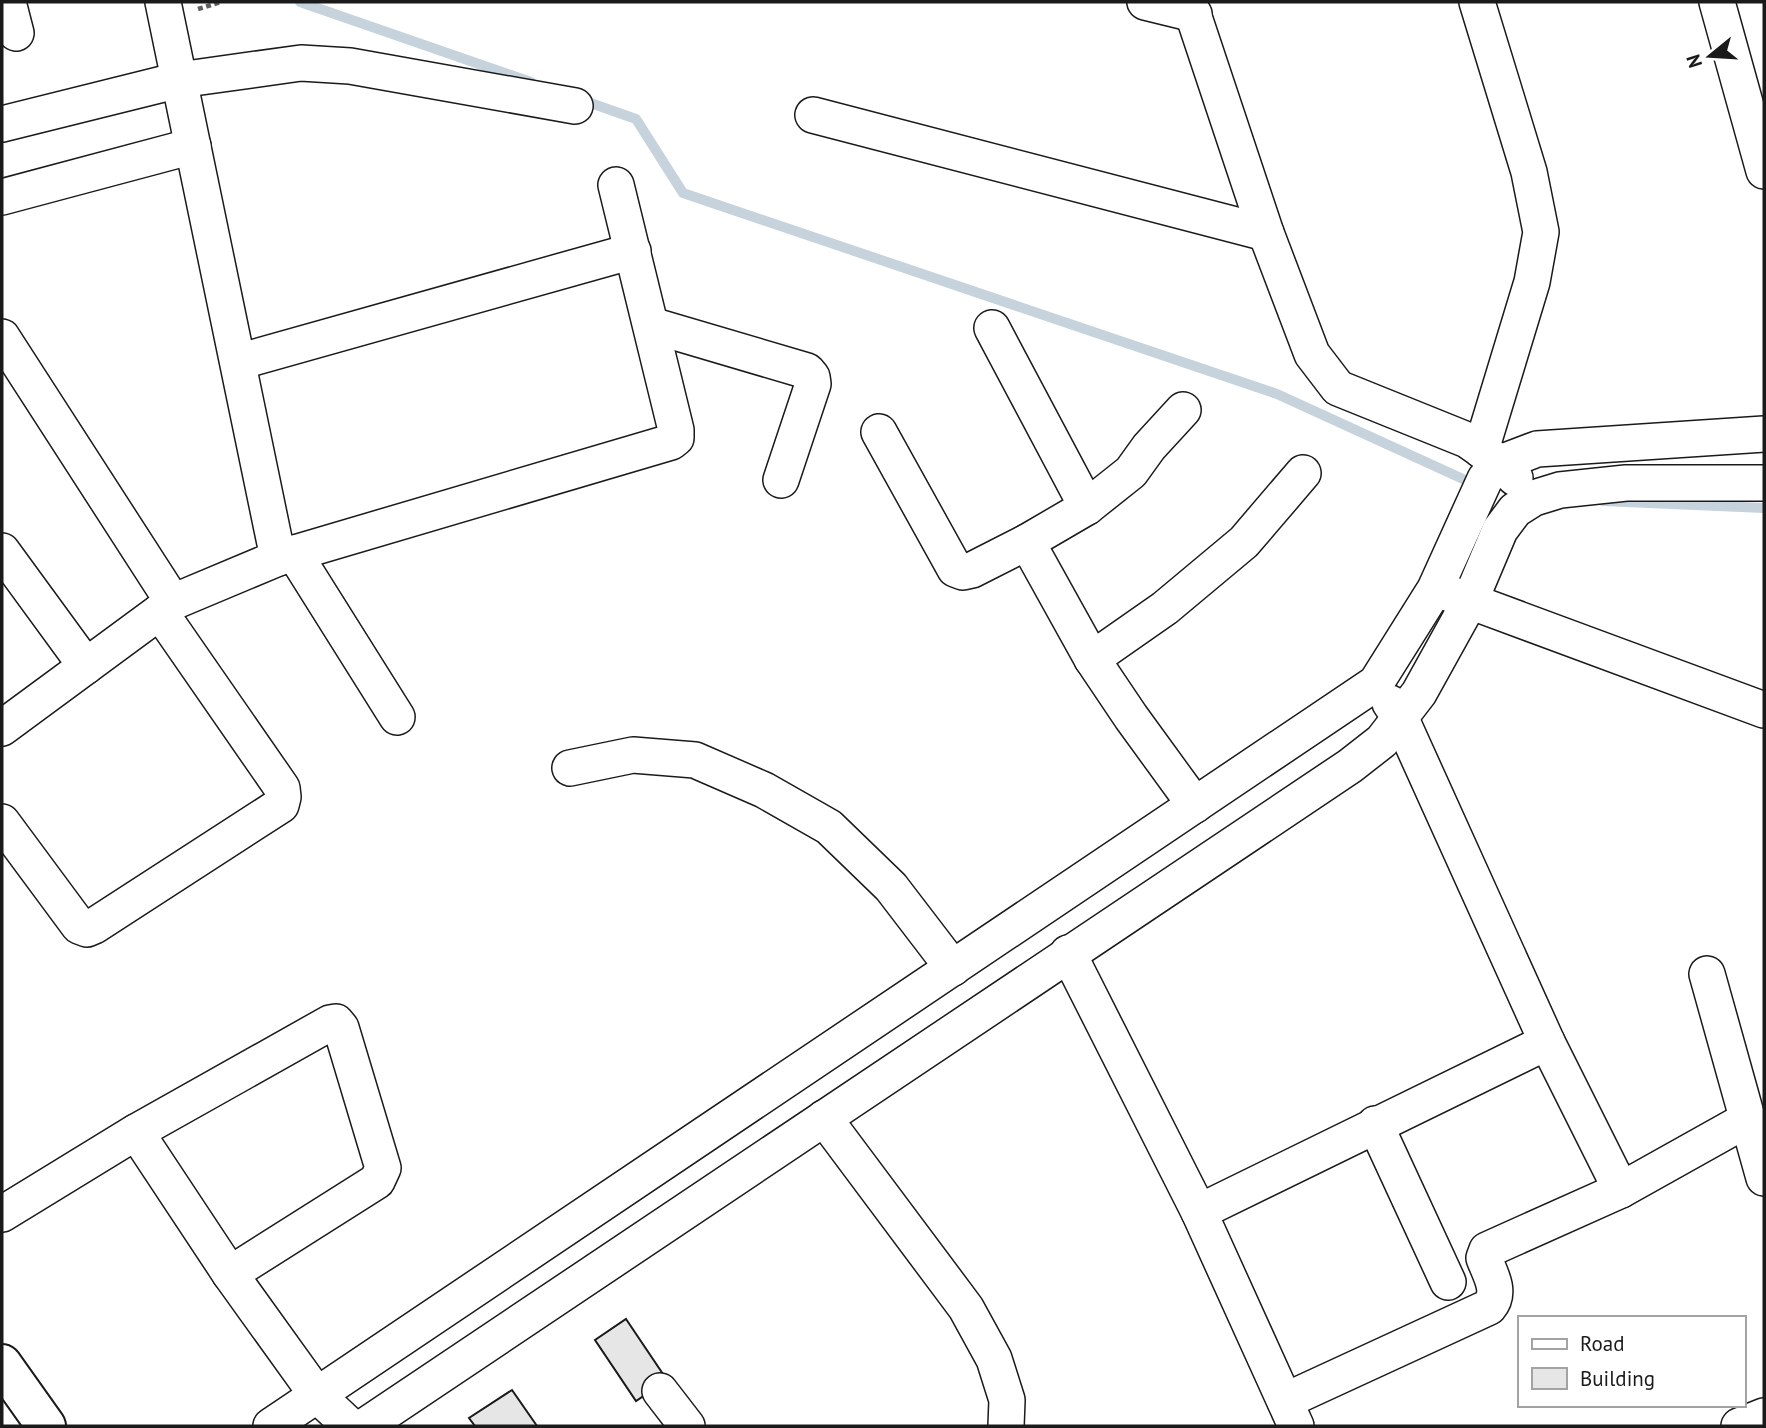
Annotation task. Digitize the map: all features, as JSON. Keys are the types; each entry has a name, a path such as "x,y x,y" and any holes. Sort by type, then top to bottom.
{"main road":[{"path":"2,1364 46,1426"}],"street":[{"path":"163,2 238,362 286,556 397,716"},
{"path":"1145,2 1192,8 1266,233 1312,354 1338,388 1467,440 1490,456 1534,498"},
{"path":"271,1426 1376,683 1435,589 1485,479 1532,282 1541,232 1529,172 1477,2"},
{"path":"1717,2 1763,161"},
{"path":"2,124 179,80 301,63 350,66 575,106"},
{"path":"813,115 1266,233"},
{"path":"2,197 193,146"},
{"path":"2,728 167,607 286,556 671,442 676,438 616,185"},
{"path":"238,362 633,251"},
{"path":"651,325 807,371 813,384 781,480"},
{"path":"992,328 1087,507"},
{"path":"2,337 167,607 282,788 284,797 281,805 87,929 79,926 2,822"},
{"path":"879,432 955,569 963,572 1027,542 1087,507 1130,472 1182,410"},
{"path":"1490,456 1537,449 1764,434"},
{"path":"1092,659 1165,608 1244,542 1303,473"},
{"path":"365,1426 1350,766 1382,741 1401,719 1437,663 1470,601 1500,530 1515,510 1534,498 1560,490 1626,483 1764,483"},
{"path":"1027,542 1092,659 1131,718 1195,804"},
{"path":"2,551 86,666"},
{"path":"1435,589 1764,710"},
{"path":"1376,683 1401,719 1547,1042 1621,1190"},
{"path":"570,768 633,755 695,760 764,790 829,828 891,887 953,968"},
{"path":"1068,953 1199,1212 1290,1414 1489,1307 1496,1290 1484,1258 1487,1250 1621,1190 1748,1119"},
{"path":"1707,974 1764,1178"},
{"path":"2,1214 136,1132 336,1022 341,1028 383,1168 381,1176 230,1274"},
{"path":"1199,1212 1547,1042"},
{"path":"824,1118 966,1308 994,1359 1007,1400 1006,1426"},
{"path":"1375,1124 1448,1282"},
{"path":"136,1132 230,1274 317,1395 350,1426"},
{"path":"660,1391 687,1426"},
{"path":"1739,1426 1764,1416"}],"building":[{"path":"626,1319 667,1380 636,1401 595,1340"},
{"path":"512,1390 537,1426 475,1426 469,1418"}],"waterway":[{"path":"300,2 531,82"},
{"path":"582,100 636,119 683,193 1277,394 1463,479"},
{"path":"1603,501 1764,508"}]}
